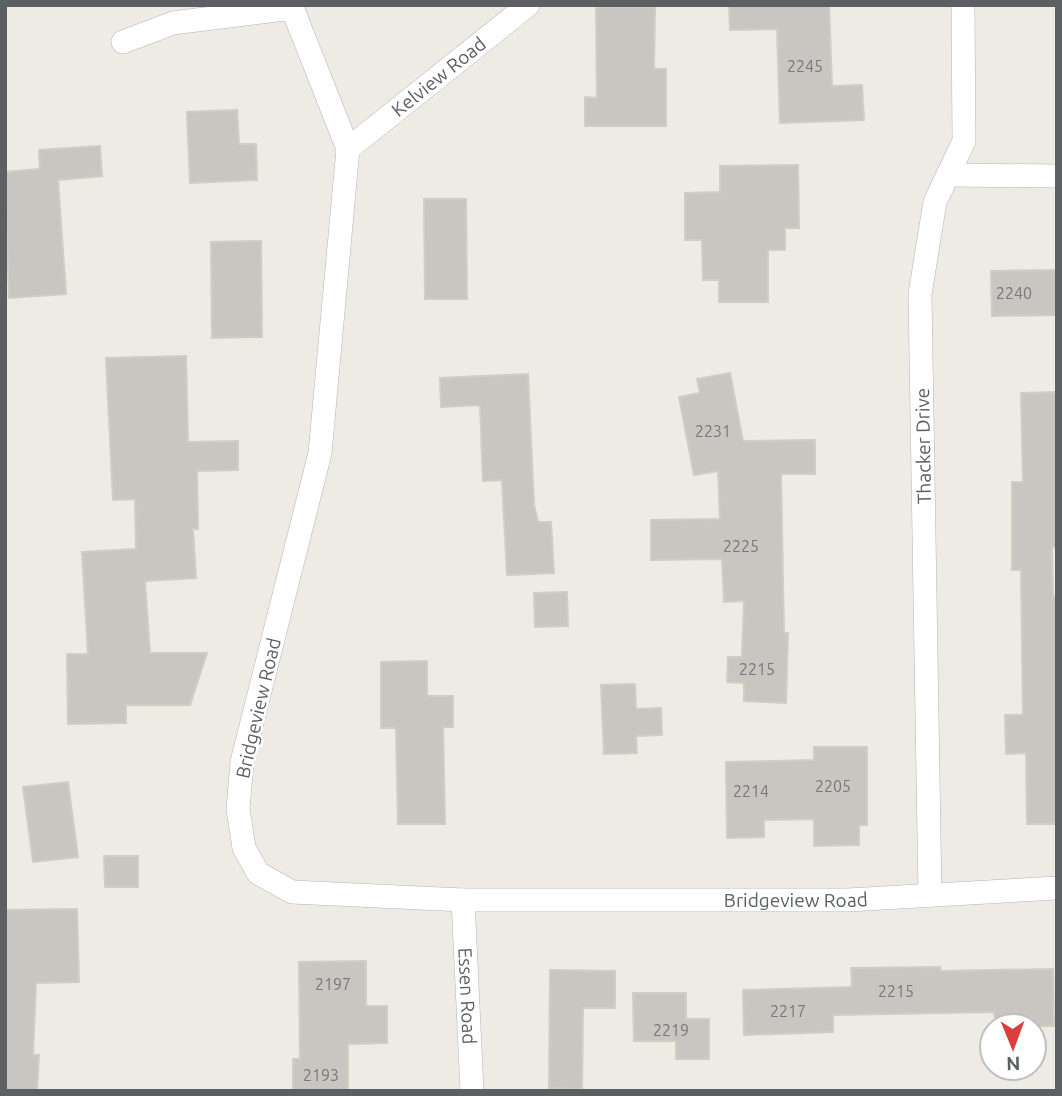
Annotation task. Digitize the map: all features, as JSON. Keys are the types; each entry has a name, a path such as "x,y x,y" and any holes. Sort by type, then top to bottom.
{"street":[{"name":"Kelview Road","path":"348,149 528,5"},
{"name":"Thacker Drive","path":"930,895 920,294 935,202 964,141 963,5"},
{"name":"Bridgeview Road","path":"292,6 348,149 320,453 242,762 238,808 244,848 258,873 292,892 463,900 848,900 1057,888"},
{"path":"123,42 173,23 292,6"},
{"path":"948,174 1057,176"},
{"name":"Essen Road","path":"463,900 471,1091"}],"building":[{"path":"729,5 829,5 832,86 862,85 864,120 780,123 777,29 730,30"},
{"path":"596,7 655,7 654,69 666,69 666,126 585,126 585,97 597,98"},
{"path":"237,110 239,144 256,144 257,180 190,183 187,112"},
{"path":"100,146 102,176 58,180 66,294 9,298 5,172 40,169 39,150"},
{"path":"798,165 799,228 785,228 785,250 768,250 768,302 719,302 719,280 703,280 702,240 685,240 685,193 720,192 720,166"},
{"path":"424,199 466,199 467,299 425,299"},
{"path":"261,241 262,337 212,338 211,242"},
{"path":"1057,270 1057,315 992,316 991,271"},
{"path":"186,356 188,442 238,441 238,470 197,471 198,529 193,529 196,578 145,581 150,653 207,653 190,705 126,705 126,723 68,724 67,654 88,654 82,552 136,549 135,499 113,500 106,358"},
{"path":"730,373 743,441 815,440 815,474 781,474 784,633 788,633 786,703 744,701 744,683 727,682 728,657 742,657 744,601 724,602 722,559 651,560 651,520 720,519 718,471 694,475 679,397 700,393 697,379"},
{"path":"528,374 534,505 538,522 551,522 554,573 507,575 502,480 483,481 480,405 441,407 440,378"},
{"path":"1057,392 1057,547 1052,547 1053,596 1057,596 1057,824 1027,824 1026,753 1006,754 1005,715 1023,715 1021,570 1012,570 1012,482 1023,482 1021,393"},
{"path":"567,592 568,626 535,627 534,593"},
{"path":"427,661 427,696 453,696 453,727 443,727 445,824 398,824 396,728 381,728 381,662"},
{"path":"635,684 636,709 661,708 662,735 636,736 637,753 604,754 601,685"},
{"path":"814,747 867,747 867,825 859,825 859,845 814,846 814,819 764,820 764,837 727,838 726,762 814,760"},
{"path":"68,782 78,857 33,862 23,787"},
{"path":"104,856 138,856 138,887 105,887"},
{"path":"77,909 79,982 36,983 33,1055 39,1055 37,1091 5,1091 5,910"},
{"path":"366,961 366,1006 387,1006 387,1043 348,1044 348,1091 293,1091 293,1059 300,1059 299,962"},
{"path":"940,967 940,971 1053,969 1054,1026 1048,1026 1048,1012 833,1015 833,1032 744,1035 743,990 852,987 851,968"},
{"path":"550,970 615,971 615,1008 583,1008 582,1089 549,1088"},
{"path":"633,993 686,993 686,1019 709,1019 709,1059 676,1059 676,1041 634,1041"}]}
